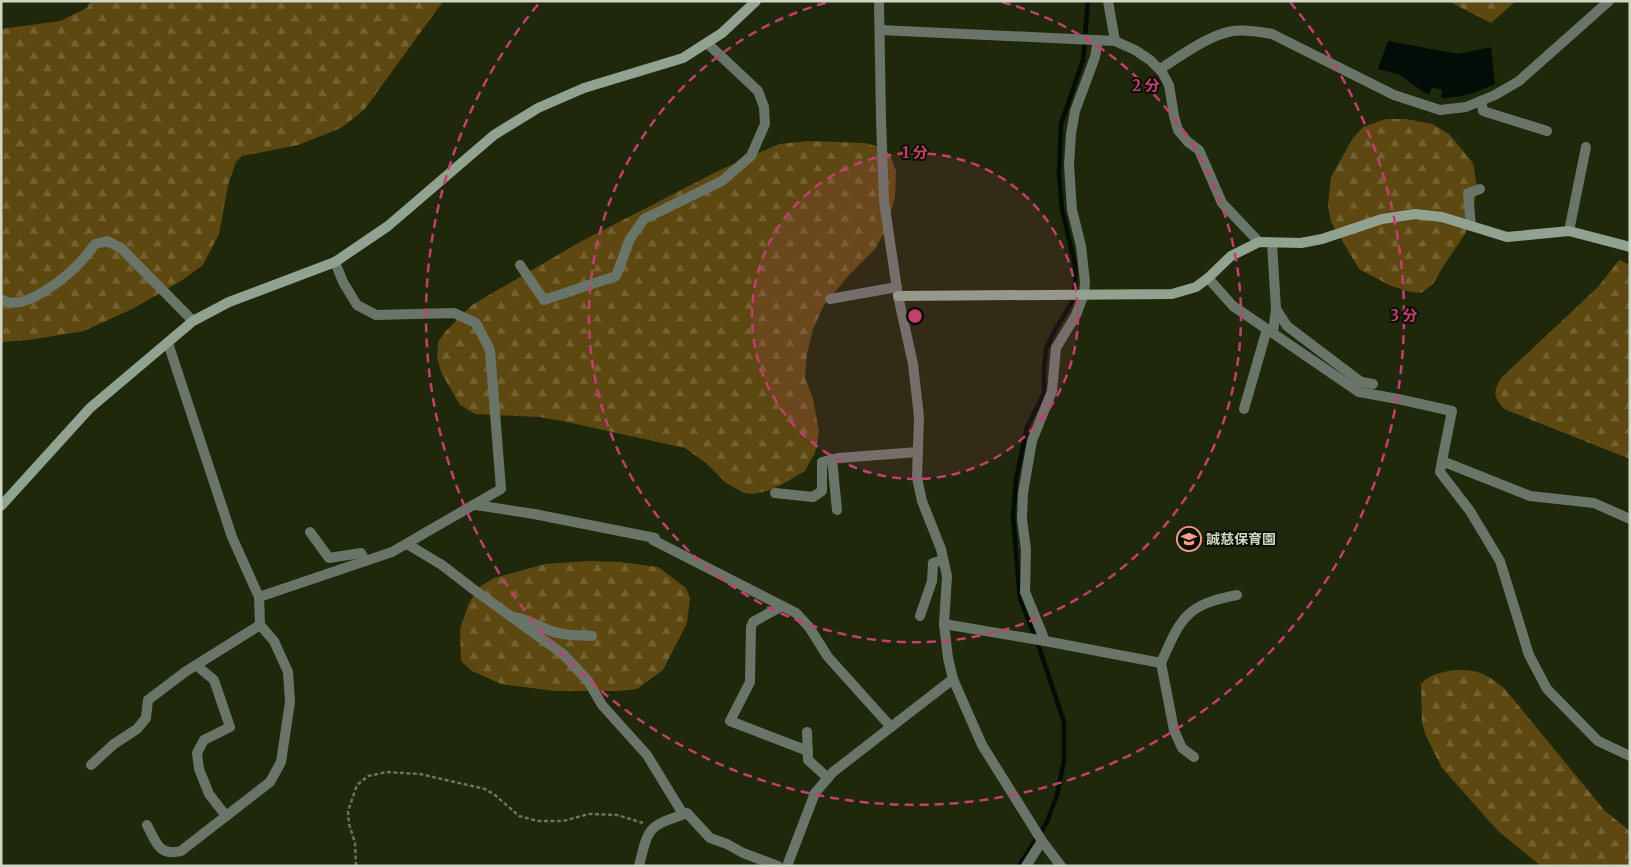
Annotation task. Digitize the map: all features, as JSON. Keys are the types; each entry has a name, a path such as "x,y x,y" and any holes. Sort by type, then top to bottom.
{"street":[{"path":"1,506 90,408 193,321 230,302 335,262 388,226 494,135 538,108 584,88 683,58 722,33 756,1"},
{"path":"879,1 880,120 884,201 897,291 913,364 919,417 917,478 922,501 941,549 947,576 944,624 948,658 953,678 982,745 1042,842 1061,866"},
{"path":"1108,1 1115,41"},
{"path":"1160,69 1213,37 1233,31 1253,31 1272,34 1394,95 1440,110 1466,107 1495,95 1519,81 1609,1"},
{"path":"880,30 1115,41 1135,50 1160,69 1168,85 1178,130 1188,142 1199,150 1222,203 1259,242"},
{"path":"1045,641 1026,592 1026,550 1022,519 1023,493 1032,441 1052,391 1056,348 1076,315 1084,294 1085,282 1081,246 1072,210 1069,165 1070,134 1075,111 1095,57 1098,40"},
{"path":"520,266 544,300 616,276 630,239 644,219 722,181 751,156 765,124 764,107 758,92 707,43"},
{"path":"1481,101 1483,112 1547,132"},
{"path":"1569,231 1586,147"},
{"path":"1470,226 1468,193 1480,189"},
{"path":"830,299 897,291 1172,294 1196,286 1208,278 1231,256 1259,242 1301,243 1322,239 1382,219 1415,214 1442,217 1506,237 1569,231 1630,247"},
{"path":"1,299 5,302 17,303 29,299 55,284 83,260 95,244 107,242 121,248 193,321"},
{"path":"1244,409 1276,308 1272,243"},
{"path":"259,597 392,552 501,489 490,350 476,323 454,313 376,314 357,305 343,282 335,262"},
{"path":"1208,278 1233,306 1359,392 1452,411 1440,472 1470,510 1500,560 1529,655 1547,689 1598,741 1630,756"},
{"path":"1276,308 1286,326 1360,382 1373,384"},
{"path":"147,826 161,850 172,854 181,851 270,782 281,762 290,702 288,672 274,641 260,625 259,597 232,537 168,343"},
{"path":"775,492 813,497 822,492 822,462 918,452"},
{"path":"832,460 837,510"},
{"path":"1442,461 1530,496 1594,503 1630,519"},
{"path":"476,505 534,514 655,538 653,540 796,613 809,627 828,657 891,727"},
{"path":"310,532 329,558 361,553 365,561"},
{"path":"407,544 442,565 563,654 588,681 602,704 647,755 683,814"},
{"path":"920,616 932,581 933,563 943,560"},
{"path":"1194,757 1182,748 1174,730 1161,663 1177,628 1192,610 1215,600 1237,596"},
{"path":"782,606 753,622 751,627 750,682 730,721 808,751"},
{"path":"510,616 527,620 552,632 592,636"},
{"path":"944,624 1161,663"},
{"path":"91,765 114,744 137,729 146,718 148,700 196,665 260,625"},
{"path":"196,665 214,680 230,727 204,740 197,753 199,769 209,794 226,816"},
{"path":"787,866 816,792 833,772 953,678"},
{"path":"807,732 808,760 828,778"},
{"path":"639,866 646,839 653,826 687,813 710,838 727,844 743,854 778,866"},
{"path":"1026,866 1042,842"}],"path":[{"path":"356,866 355,843 349,824 348,811 358,785 368,776 387,772 420,774 485,789 495,795 519,816 538,821 563,821 589,814 617,815 653,826"}],"green space":[{"path":"91,1 444,1 364,110 341,128 298,145 242,156 236,162 228,185 219,234 203,265 181,281 132,309 84,331 29,340 1,342 1,29 60,21 87,8"},
{"path":"1448,1 1516,1 1491,23"},
{"path":"1386,119 1406,119 1432,124 1449,134 1473,163 1477,188 1473,212 1465,234 1433,284 1421,293 1391,286 1359,269 1331,222 1328,205 1331,177 1353,138 1363,127"},
{"path":"808,141 864,143 884,148 890,155 896,171 895,197 887,228 875,249 850,274 824,305 813,329 807,354 805,378 813,399 819,431 815,453 805,471 767,491 753,494 744,493 726,483 706,463 685,448 539,417 475,414 460,405 442,374 437,358 438,342 445,332 472,305 580,242 720,170 779,144"},
{"path":"1619,260 1630,265 1630,459 1504,409 1495,394 1501,378 1598,287"},
{"path":"588,561 620,562 658,567 686,588 690,598 687,623 663,670 637,689 617,691 555,691 501,684 472,671 461,661 460,629 469,603 479,587 494,578 545,564"},
{"path":"1456,670 1482,674 1504,688 1605,811 1630,831 1630,866 1541,866 1498,831 1442,768 1426,736 1422,723 1421,684 1433,675"}],"shaded area":[{"path":"1388,41 1458,54 1491,47 1495,84 1469,94 1448,98 1441,98 1442,90 1432,87 1429,95 1400,75 1378,69"}],"waterway":[{"path":"1019,866 1047,822 1057,795 1064,761 1064,722 1040,650 1020,599 1013,516 1016,479 1027,427 1044,393 1046,349 1071,304 1075,285 1075,265 1062,209 1059,175 1061,124 1083,60 1088,1"}],"place":[{"name":"誠慈保育園","path":"1189,539"}]}
